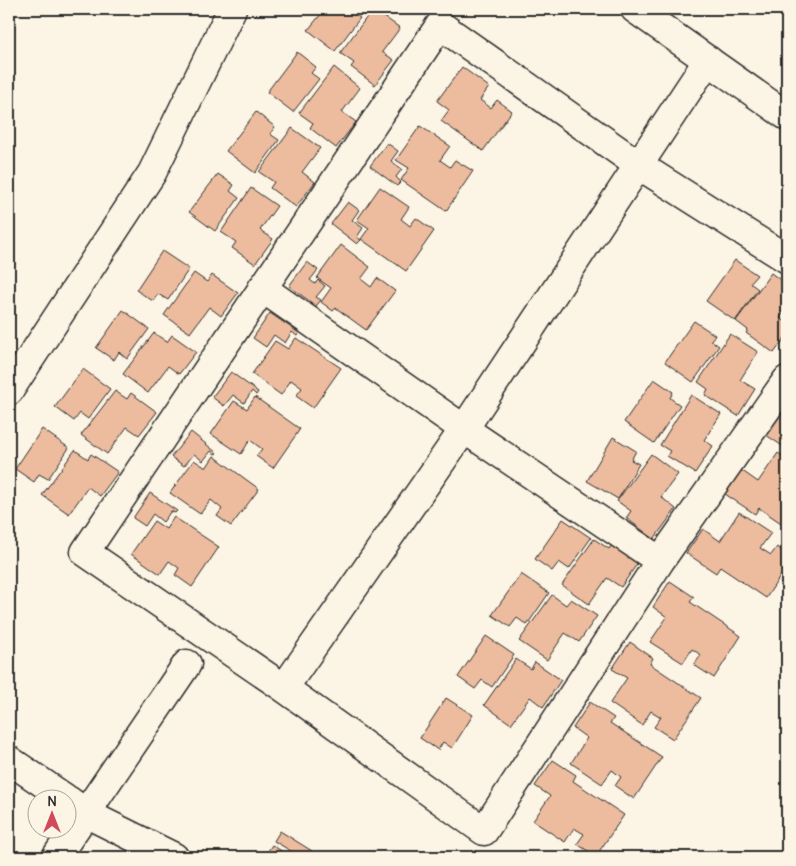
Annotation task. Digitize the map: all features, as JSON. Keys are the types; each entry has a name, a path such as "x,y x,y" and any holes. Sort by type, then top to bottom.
{"street":[{"path":"9,391 152,173 232,9"},
{"path":"635,9 787,116"},
{"path":"787,259 640,166 440,25 85,552 284,688 484,831 660,561 787,380"},
{"path":"284,688 464,428 640,166 708,60"},
{"path":"262,288 660,561"},
{"path":"78,798 187,664"},
{"path":"9,760 50,788"},
{"path":"78,807 174,857"},
{"path":"56,857 62,838"}],"building":[{"path":"325,9 354,9 351,12 360,18 335,51 308,30"},
{"path":"373,9 400,28 382,52 394,60 375,85 351,67 354,63 340,53"},
{"path":"297,52 316,67 311,73 319,79 293,112 267,92"},
{"path":"334,67 360,88 342,112 356,122 336,148 310,128 313,123 299,113"},
{"path":"462,67 489,87 480,100 491,108 497,100 512,111 483,151 441,121 449,110 437,101"},
{"path":"256,112 275,127 270,134 279,140 255,173 226,151"},
{"path":"420,126 450,146 440,160 450,167 455,160 473,171 446,211 401,180 409,168 396,160"},
{"path":"292,128 320,148 302,172 315,182 296,207 270,188 274,182 259,172"},
{"path":"387,143 398,151 391,161 402,169 396,177 401,182 397,186 370,166"},
{"path":"218,174 234,185 230,191 239,198 215,231 189,212"},
{"path":"380,187 409,207 401,219 410,226 416,218 434,231 406,271 361,239 369,228 357,220"},
{"path":"251,188 277,206 260,230 273,239 255,264 232,248 236,242 221,232"},
{"path":"348,202 359,210 352,220 363,228 357,237 361,240 357,244 331,224"},
{"path":"341,245 370,267 361,279 371,287 377,278 395,291 366,330 336,308 333,311 321,302 331,288 317,278"},
{"path":"162,251 189,269 168,300 158,294 153,301 136,290"},
{"path":"735,260 757,275 750,283 758,289 735,321 706,301"},
{"path":"307,262 318,270 310,280 315,284 318,280 325,286 316,297 321,300 316,306 289,286"},
{"path":"194,273 207,282 212,275 238,293 221,316 209,307 190,333 164,315"},
{"path":"771,273 787,285 787,308 780,318 787,323 787,335 774,353 746,333 748,330 736,321"},
{"path":"123,310 149,329 127,359 119,352 114,360 96,348"},
{"path":"270,313 299,333 297,336 292,332 285,343 274,335 266,347 253,338"},
{"path":"694,321 715,335 711,340 719,346 693,382 665,362"},
{"path":"154,333 167,342 172,335 196,352 179,374 168,366 148,393 123,374"},
{"path":"730,334 758,352 740,380 755,389 738,416 705,395 708,389 698,382"},
{"path":"296,338 341,368 313,408 296,396 302,388 291,380 281,395 252,374 275,341 288,349"},
{"path":"83,369 110,389 88,419 80,413 74,421 55,407"},
{"path":"231,372 258,392 256,395 252,391 244,403 233,395 224,406 212,397"},
{"path":"654,379 673,392 670,398 680,405 654,443 624,422"},
{"path":"115,391 127,399 131,393 157,412 139,435 127,427 107,454 81,435"},
{"path":"691,395 721,414 704,440 713,446 695,473 667,456 670,451 660,445"},
{"path":"255,397 300,429 273,468 256,456 262,449 250,440 241,454 211,434 234,401 247,409"},
{"path":"782,411 787,414 787,449 766,435"},
{"path":"42,429 69,448 48,479 39,474 34,482 15,469"},
{"path":"191,432 217,453 215,454 211,451 203,461 194,454 184,466 171,457"},
{"path":"613,437 636,451 631,460 639,464 618,499 587,481"},
{"path":"75,450 88,459 91,454 118,472 100,496 88,487 69,514 42,495"},
{"path":"778,453 787,459 787,527 759,508 755,514 725,494 741,470 758,482"},
{"path":"651,454 678,474 661,497 676,509 654,539 626,518 631,511 617,501"},
{"path":"214,456 259,489 231,526 217,516 222,509 211,500 200,514 170,493 194,460 206,468"},
{"path":"150,493 177,511 175,513 171,511 163,522 153,514 145,526 133,518"},
{"path":"739,512 771,533 760,548 771,555 777,547 787,554 787,566 766,598 720,567 716,573 686,553 703,529 720,541"},
{"path":"174,517 219,547 192,587 175,575 179,568 169,561 160,574 131,554 154,521 166,529"},
{"path":"563,519 591,538 569,569 559,562 552,571 535,559"},
{"path":"594,539 609,549 613,543 639,561 621,587 607,578 589,604 562,585"},
{"path":"521,574 549,593 527,625 517,618 510,627 492,615"},
{"path":"670,581 694,597 690,602 741,636 714,678 694,665 701,655 692,649 683,663 650,642 667,617 653,607"},
{"path":"552,595 566,605 571,599 597,616 579,642 565,633 547,660 519,641"},
{"path":"486,636 514,655 492,687 482,680 475,689 458,677"},
{"path":"630,642 653,658 650,664 701,698 673,739 654,727 661,717 651,711 642,725 610,703 627,678 612,669"},
{"path":"516,659 531,669 535,662 561,680 543,707 530,697 511,724 484,705"},
{"path":"446,698 473,715 452,748 443,742 438,750 420,738"},
{"path":"590,702 614,718 610,723 662,757 634,799 615,786 621,777 612,770 602,784 571,763 587,738 573,728"},
{"path":"553,760 576,775 573,781 624,815 596,856 577,844 584,834 574,828 565,842 533,821 550,796 535,786"},
{"path":"280,831 312,851 309,857 301,857 274,841"},
{"path":"272,845 291,857 264,857"}]}
